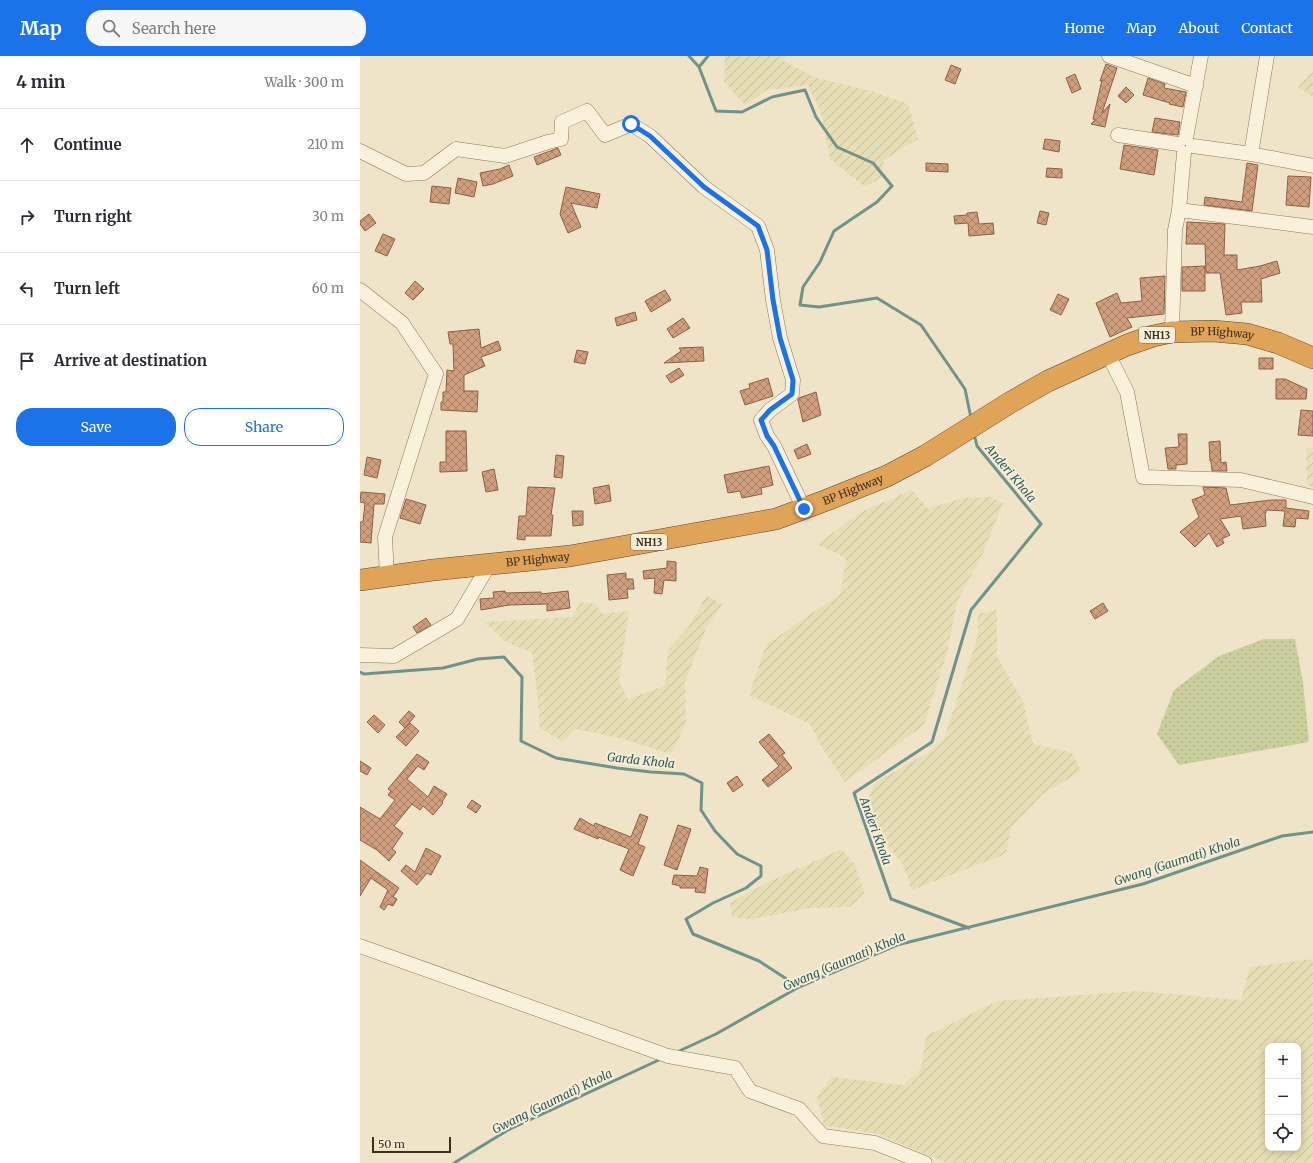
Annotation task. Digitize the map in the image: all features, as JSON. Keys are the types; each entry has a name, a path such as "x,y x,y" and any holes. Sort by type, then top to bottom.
{"highway":[{"name":"BP Highway","path":"360,580 433,570 570,556 776,519 887,476 925,456 1011,402 1048,381 1127,345 1153,336 1172,332 1213,330 1247,334 1278,343 1313,358"}],"street":[{"path":"1172,332 1175,230 1179,210 1185,145 1201,56"},
{"path":"1251,154 1267,56"},
{"path":"1117,58 1196,86"},
{"path":"360,151 406,174 424,173 456,148 505,156 561,139 562,122 587,111 606,135 631,124 650,136 704,187 758,226 767,250 773,300 780,338 793,380 792,394 770,410 761,420 767,436 774,446 804,509"},
{"path":"1118,135 1251,154 1313,166"},
{"path":"1179,210 1313,227"},
{"path":"360,290 402,323 436,374 386,537 387,576"},
{"path":"1108,354 1127,392 1143,477 1241,480 1313,497"},
{"path":"360,655 394,656 456,619 489,565"},
{"path":"361,950 668,1056 735,1068 750,1091 799,1109 823,1136 875,1143 925,1163"}],"shaded area":[{"path":"725,56 787,56 782,60 816,78 871,91 908,104 918,139 884,160 881,178 865,187 830,159 821,112 808,85 767,90 745,105 724,82"},
{"path":"1313,70 1313,97 1298,87"},
{"path":"1313,447 1313,487 1307,485 1306,449"},
{"path":"912,490 928,509 963,498 991,497 1003,503 983,553 957,602 947,653 924,725 845,782 823,749 810,724 749,695 766,645 840,594 846,558 817,544 863,511"},
{"path":"707,595 722,605 707,626 685,682 686,723 671,754 623,739 576,729 562,742 540,728 532,653 505,641 484,622 573,617 580,602 596,604 602,614 629,611 619,681 628,699 665,686 668,649 688,628"},
{"path":"997,610 997,657 1023,701 1033,744 1072,753 1081,771 1042,795 1011,828 1006,854 912,890 903,865 878,834 869,797 876,782 931,751 944,738 978,636 978,614"},
{"path":"842,849 855,865 864,893 850,907 810,908 751,919 732,917 730,903 770,881"},
{"path":"1313,959 1313,1163 947,1163 878,1134 824,1125 817,1096 832,1077 903,1085 921,1069 926,1036 998,1001 1137,991 1241,1000 1250,967"}],"green space":[{"path":"1264,639 1295,639 1303,682 1309,742 1179,765 1157,734 1174,690 1219,656"}],"building":[{"path":"1106,64 1117,68 1102,113 1110,104 1105,127 1091,124 1095,120 1093,119 1102,80 1100,81"},
{"path":"951,65 961,69 955,84 945,80"},
{"path":"1075,74 1081,89 1072,93 1066,78"},
{"path":"1148,78 1165,84 1164,88 1186,92 1183,107 1143,95"},
{"path":"1126,87 1134,95 1126,103 1118,96"},
{"path":"1155,118 1180,122 1178,135 1152,132"},
{"path":"1045,139 1060,141 1059,152 1043,149"},
{"path":"1124,145 1158,150 1154,175 1120,169"},
{"path":"558,148 561,155 537,165 534,157"},
{"path":"926,163 948,164 948,172 926,171"},
{"path":"1247,163 1258,165 1252,211 1204,205 1205,197 1242,202"},
{"path":"509,165 513,176 493,184 483,186 480,173 500,169"},
{"path":"1047,168 1062,169 1062,178 1046,177"},
{"path":"1288,176 1311,177 1309,207 1286,205"},
{"path":"458,178 477,182 474,197 455,193"},
{"path":"432,186 451,188 449,204 430,202"},
{"path":"566,187 600,194 597,208 571,203 581,227 568,233 560,214"},
{"path":"1040,211 1049,213 1046,225 1037,223"},
{"path":"977,212 979,224 993,223 994,234 969,236 968,223 955,224 954,216 967,215 967,213"},
{"path":"369,214 376,223 365,231 360,224 360,221"},
{"path":"1187,222 1225,224 1224,255 1237,255 1237,270 1277,261 1280,273 1261,279 1262,302 1241,302 1242,313 1226,315 1220,273 1206,273 1205,244 1186,244"},
{"path":"383,234 395,239 387,256 375,251"},
{"path":"1205,266 1205,291 1182,291 1182,267"},
{"path":"1165,276 1164,314 1127,318 1132,327 1110,337 1096,303 1117,293 1121,303 1142,301 1140,278"},
{"path":"415,281 424,289 413,300 405,293"},
{"path":"665,290 671,300 651,312 645,301"},
{"path":"1058,294 1069,299 1061,315 1050,310"},
{"path":"635,312 637,320 617,326 615,318"},
{"path":"683,318 690,328 673,338 667,329"},
{"path":"479,329 481,348 498,341 501,350 481,357 485,366 464,375 464,391 478,391 477,412 441,410 443,392 446,392 447,370 454,371 453,344 450,344 448,332"},
{"path":"703,347 704,361 664,363 681,351 679,348"},
{"path":"577,350 588,352 585,364 574,362"},
{"path":"1259,358 1273,358 1273,369 1259,369"},
{"path":"679,368 684,375 671,383 666,376"},
{"path":"768,378 773,396 745,405 740,391 750,388 749,384"},
{"path":"1276,379 1285,379 1307,389 1306,399 1276,399"},
{"path":"816,392 821,415 803,422 798,400 799,398"},
{"path":"1301,410 1313,411 1313,436 1298,435"},
{"path":"446,431 466,431 467,471 440,472 440,462 446,462"},
{"path":"1178,434 1187,434 1187,464 1176,465 1176,469 1168,469 1165,448 1179,447"},
{"path":"1220,441 1221,463 1226,462 1227,471 1212,471 1209,442"},
{"path":"807,444 811,454 798,459 794,450"},
{"path":"556,455 564,456 562,478 554,477"},
{"path":"367,457 381,460 377,478 364,475"},
{"path":"769,466 773,485 761,488 762,494 742,498 740,491 728,493 724,475"},
{"path":"494,469 498,490 486,492 482,472"},
{"path":"609,485 611,501 595,504 593,488"},
{"path":"528,487 555,488 551,515 553,515 551,536 525,536 525,540 517,539 519,516 526,516"},
{"path":"1203,487 1226,488 1230,505 1271,500 1286,500 1286,508 1309,511 1308,519 1296,518 1295,527 1283,526 1285,511 1266,510 1266,526 1243,529 1241,516 1220,519 1230,535 1222,539 1224,543 1217,547 1209,533 1195,547 1180,532 1199,517 1192,500 1205,495"},
{"path":"361,492 385,494 384,504 374,504 371,543 360,542 360,522 363,522 365,503 360,502"},
{"path":"406,499 426,505 420,524 400,518"},
{"path":"572,511 583,511 583,525 573,526"},
{"path":"667,561 676,562 676,581 664,580 662,594 654,593 655,578 644,579 643,571 667,568"},
{"path":"626,573 626,579 633,579 634,589 627,589 628,598 609,600 607,575"},
{"path":"505,591 506,593 541,592 541,594 568,591 570,608 547,611 547,604 509,605 481,610 480,599 494,598 493,592"},
{"path":"1103,603 1108,611 1095,619 1090,611"},
{"path":"426,618 431,625 417,633 413,627"},
{"path":"409,711 415,716 405,728 399,722"},
{"path":"374,715 385,725 378,733 367,722"},
{"path":"410,723 419,731 406,746 396,737"},
{"path":"769,734 785,753 782,755 792,768 768,787 762,780 779,766 759,742"},
{"path":"417,754 429,762 424,770 418,766 407,779 428,797 434,786 447,794 442,802 443,803 433,815 423,806 420,810 412,804 394,826 403,833 392,849 396,852 389,861 377,850 360,840 360,807 380,819 395,800 388,795 391,791 388,789"},
{"path":"360,761 371,768 367,775 360,771"},
{"path":"737,776 743,785 733,792 727,783"},
{"path":"472,800 481,806 476,813 467,807"},
{"path":"640,814 648,817 638,844 645,847 633,876 620,870 629,849 574,829 580,818 594,826 595,823 631,837"},
{"path":"678,825 691,829 677,870 664,865"},
{"path":"426,848 441,856 431,875 427,873 417,885 401,871 406,865 415,872"},
{"path":"360,860 399,888 393,897 397,899 393,906 388,904 384,910 380,907 388,890 371,878 360,896"},
{"path":"700,867 708,869 705,893 695,892 696,888 680,888 680,886 672,884 674,875 697,876"}],"waterway":[{"name":"Anderi Khola","path":"689,56 699,67 716,111 742,112 772,97 805,90 816,117 837,147 873,163 892,186 877,202 834,231 820,262 803,287 800,305 819,307 877,298 921,325 965,389 971,418"},
{"path":"699,67 708,56"},
{"name":"Anderi Khola","path":"969,928 891,899 854,793 932,742 971,610 1041,524 977,446 974,434"},
{"name":"Garda Khola","path":"360,672 364,674 443,668 478,659 504,657 522,677 521,741 556,758 617,768 684,774 702,783 701,810 715,831 737,854 761,866 761,876 746,888 713,903 686,919 693,934 759,961 799,987"},
{"name":"Gwang (Gaumati) Khola","path":"677,1052 716,1034 799,987 897,945 1143,884 1282,836 1313,832"},
{"name":"Gwang (Gaumati) Khola","path":"454,1163 508,1130 661,1059"}],"route":[{"path":"631,124 650,136 704,187 758,226 767,250 773,300 780,338 793,380 792,394 770,410 761,420 767,436 774,446 804,509"}]}
